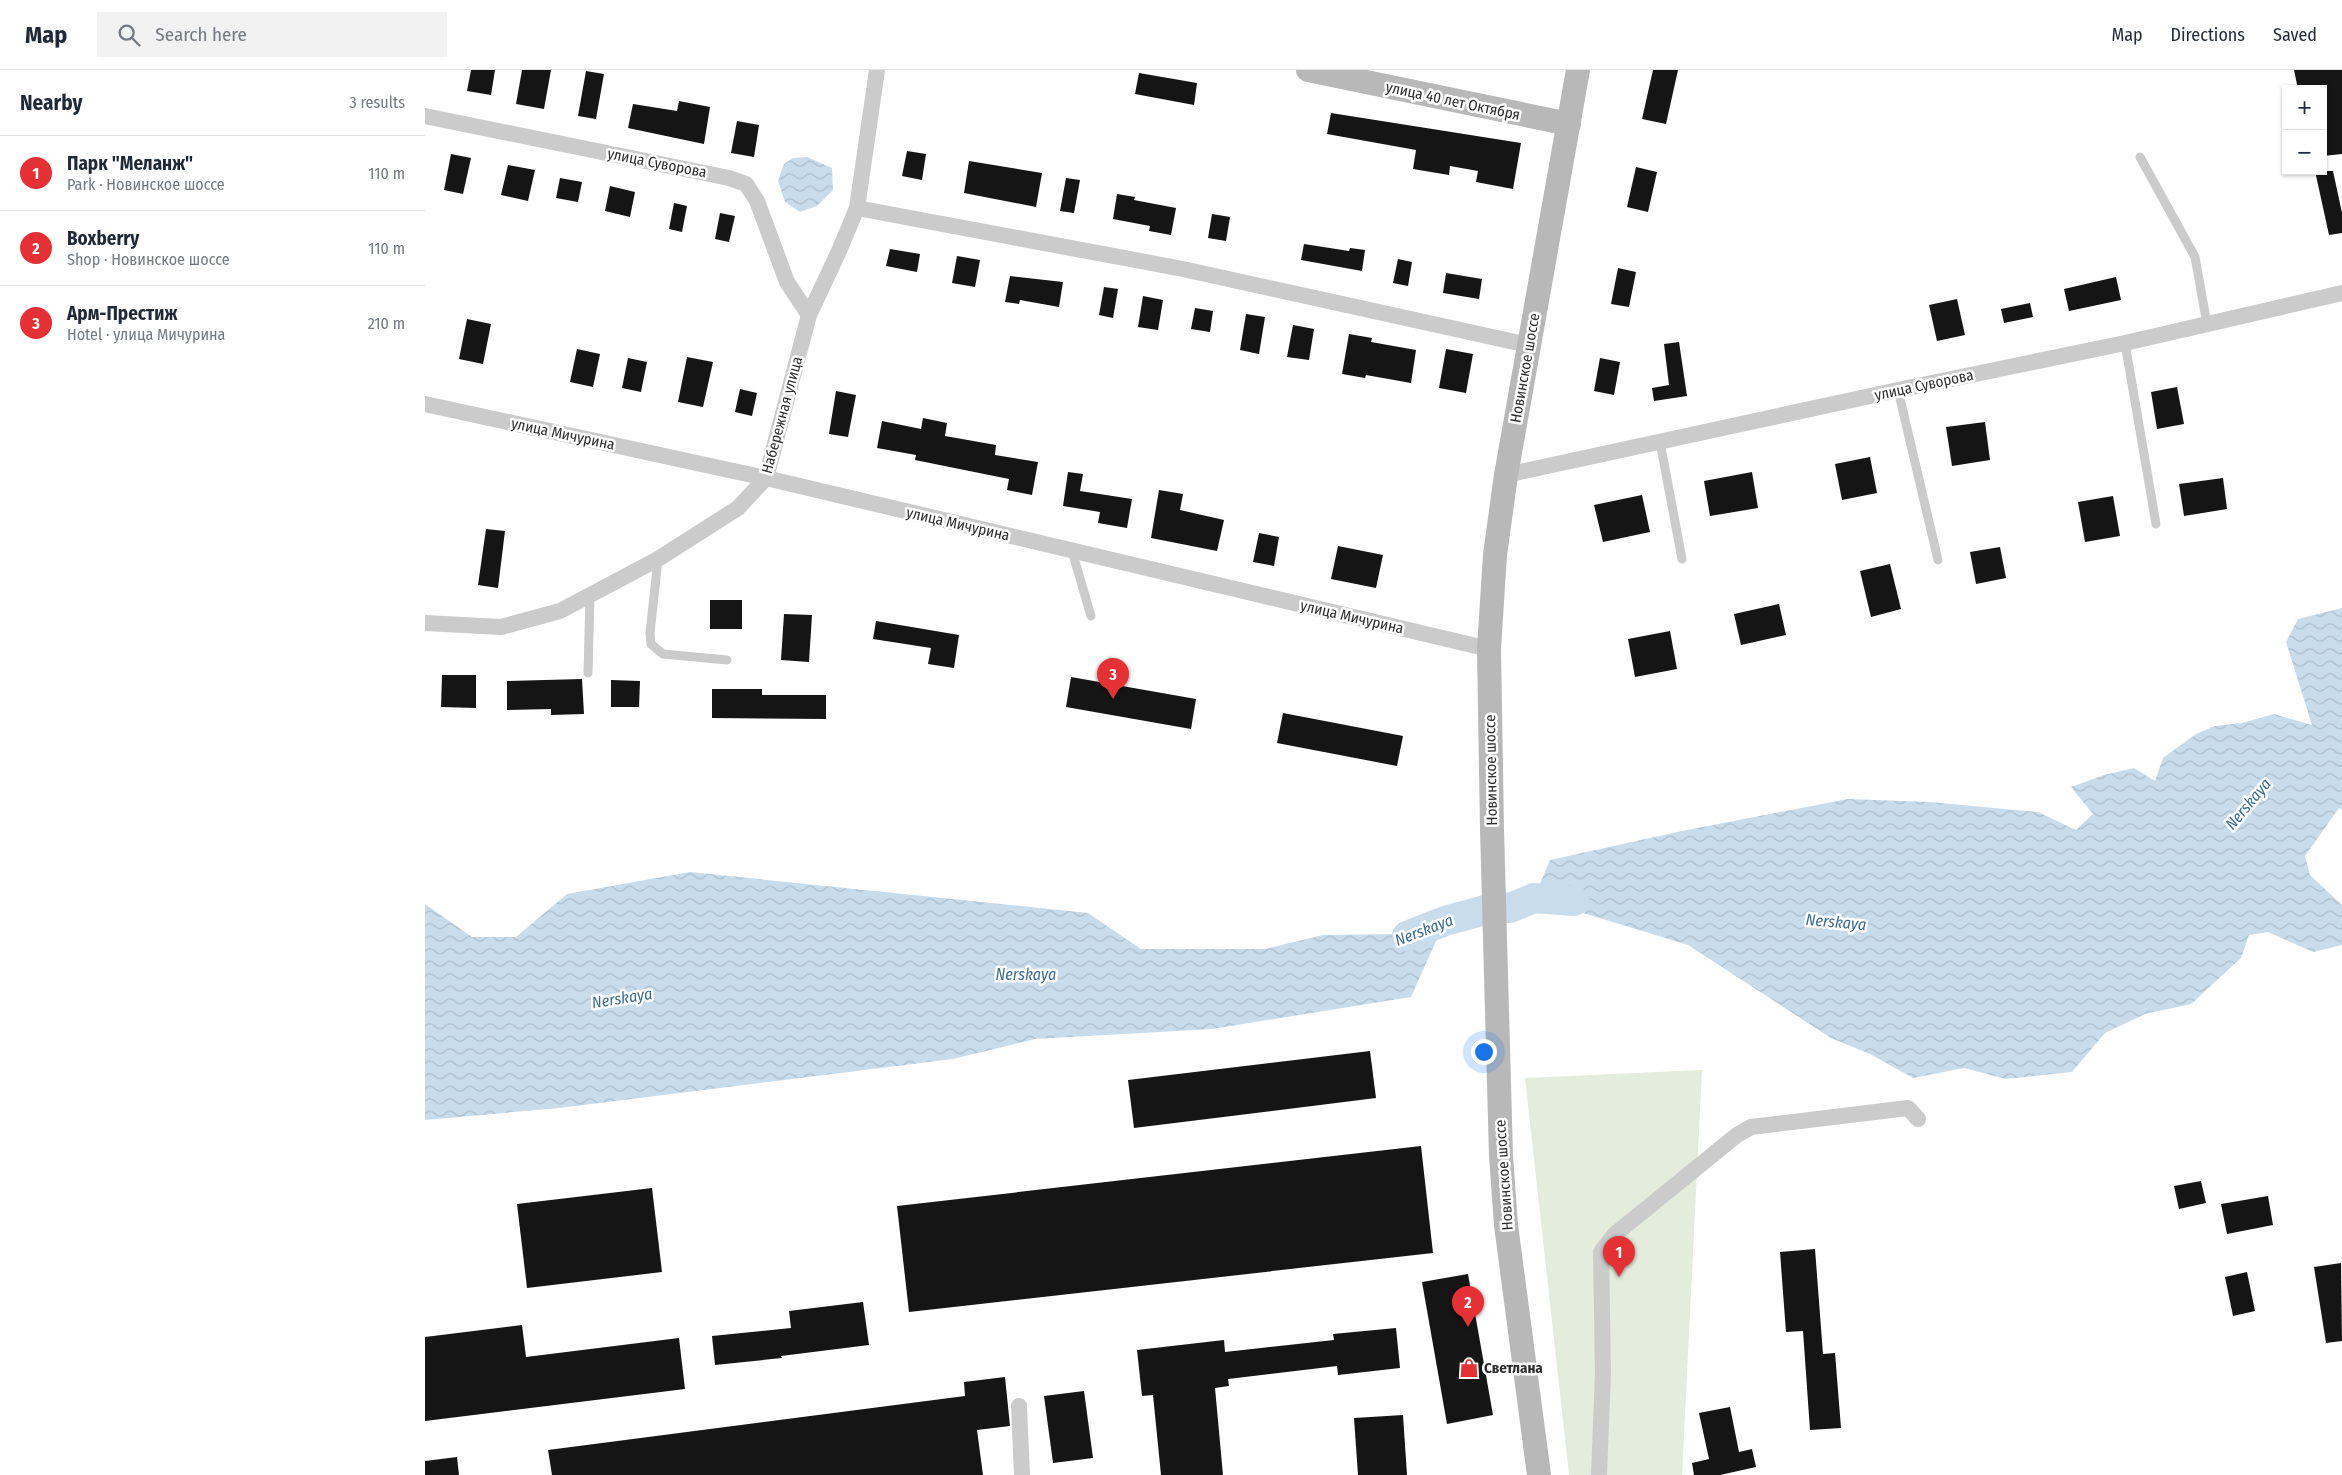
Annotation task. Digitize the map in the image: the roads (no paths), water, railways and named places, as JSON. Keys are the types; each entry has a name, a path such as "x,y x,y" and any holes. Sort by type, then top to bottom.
{"street":[{"name":"Набережная улица","path":"425,623 501,627 560,611 659,559 738,508 766,478 809,315 857,208 877,70"},
{"name":"улица 40 лет Октября","path":"1308,70 1569,124"},
{"name":"Новинское шоссе","path":"1539,1475 1506,1225 1501,1156 1489,649 1495,555 1506,475 1578,70"},
{"name":"улица Суворова","path":"425,116 729,178 746,184 757,201 787,282 809,315"},
{"path":"857,208 1183,269 1528,345"},
{"name":"улица Суворова","path":"1506,475 2125,343 2342,293"},
{"name":"улица Мичурина","path":"425,404 766,478 1489,649"},
{"path":"1599,1475 1603,1373 1601,1252 1614,1235 1737,1135 1751,1127 1908,1108 1918,1119"},
{"path":"1019,1406 1022,1475"}],"lane":[{"path":"2140,157 2195,258 2207,324"},
{"path":"2125,343 2156,524"},
{"path":"1898,390 1938,560"},
{"path":"1660,442 1682,559"},
{"path":"1072,551 1091,616"},
{"path":"659,559 650,633 651,644 663,654 727,660"},
{"path":"588,673 590,595"}],"water":[{"path":"807,157 832,168 833,190 817,206 800,212 785,202 778,181 784,164 793,158"},
{"path":"2342,608 2342,810 2339,808 2305,856 2310,875 2342,905 2342,945 2313,952 2268,932 2249,935 2241,958 2191,1004 2145,1014 2105,1033 2072,1072 2006,1079 1964,1068 1913,1078 1870,1054 1831,1038 1688,945 1534,898 1550,860 1682,831 1848,799 1930,802 2038,812 2076,830 2093,814 2071,787 2104,775 2134,768 2155,781 2163,758 2196,734 2215,726 2242,723 2274,714 2312,725 2286,642 2298,619"},
{"path":"690,872 1088,913 1141,949 1265,949 1323,935 1404,934 1445,921 1411,997 1212,1029 1035,1039 953,1059 559,1108 425,1120 425,904 472,937 516,937 567,894"}],"waterway":[{"name":"Nerskaya","path":"1407,936 1445,921 1496,907 1510,908 1534,898 1574,901"}],"place":[{"name":"Арм-Престиж","path":"1113,699"},
{"name":"Парк \"Меланж\"","path":"1619,1277"},
{"name":"Boxberry","path":"1468,1327"},
{"name":"Светлана","path":"1469,1368"}]}
